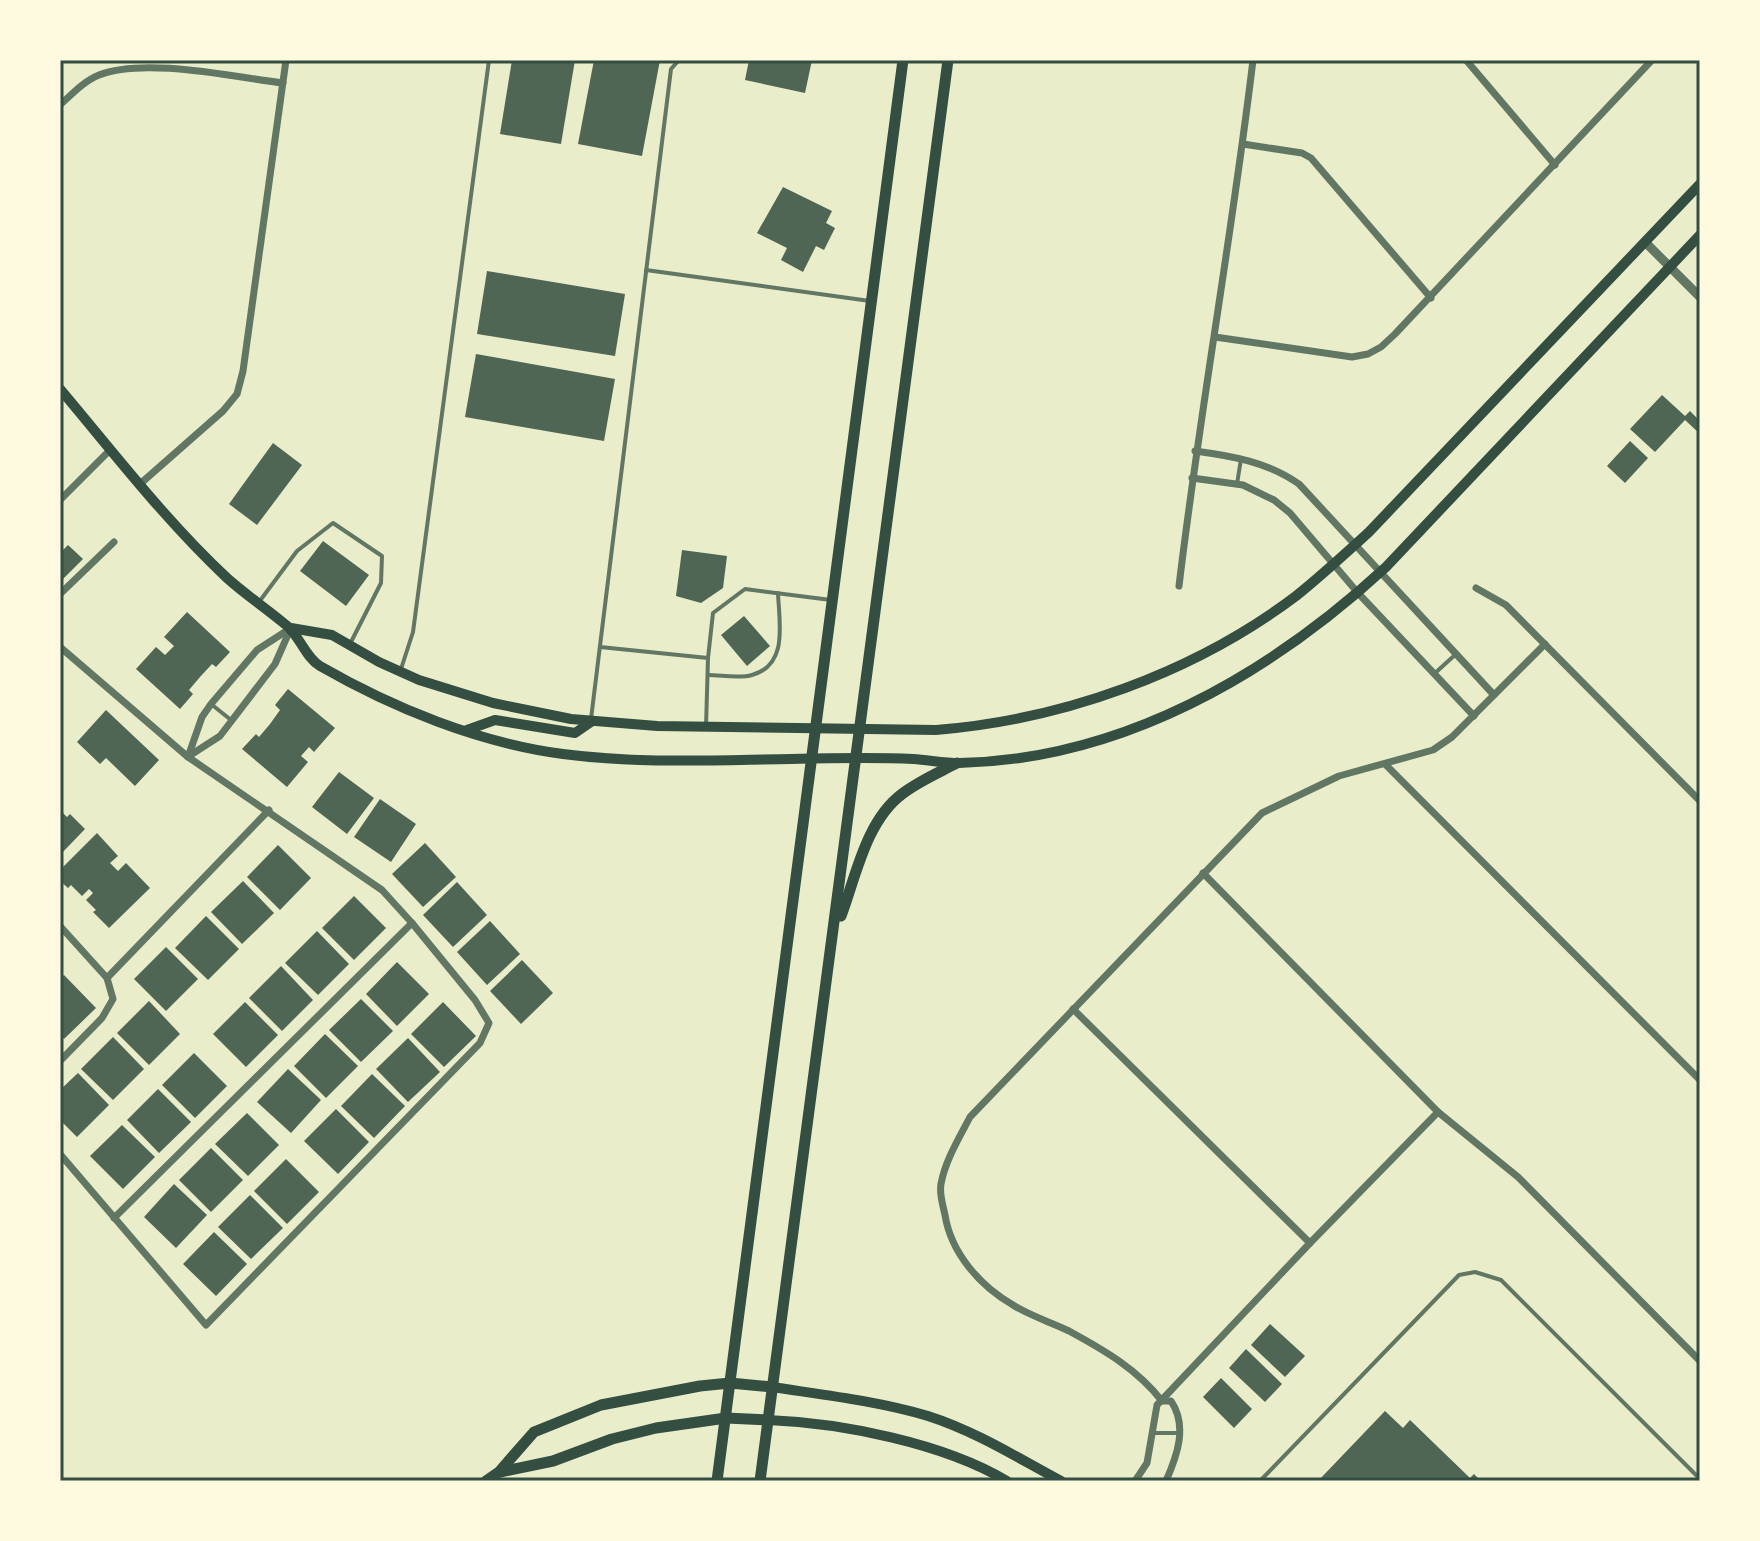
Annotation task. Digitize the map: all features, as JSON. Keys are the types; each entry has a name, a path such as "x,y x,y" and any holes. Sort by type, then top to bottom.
{"main road":[{"path":"717,1481 903,60"},
{"path":"760,1481 948,60"},
{"path":"291,628 332,635 419,680 493,703 591,722 936,730 1033,717 1132,686 1197,655 1263,618 1334,564 1700,184"},
{"path":"60,389 201,553 258,604 291,628 314,663 362,689 467,730 520,746 595,758 693,761 911,759 957,763 1024,756 1067,747 1166,716 1215,693 1287,648 1380,572 1700,235"},
{"path":"467,730 495,720 575,733 591,722"},
{"path":"833,939 869,838 883,815 903,793 957,763"},
{"path":"486,1481 499,1472 534,1432 601,1405 730,1383 862,1400 931,1417 1005,1450 1061,1481"},
{"path":"499,1472 553,1461 612,1439 656,1428 726,1418 822,1423 930,1449 1007,1481"}],"street":[{"path":"140,484 223,411 237,394 243,371 286,60"},
{"path":"1179,586 1195,451 1215,337 1253,60"},
{"path":"1466,60 1555,165"},
{"path":"1215,337 1352,357 1381,347 1431,298 1652,60"},
{"path":"60,105 97,76 120,68 147,66 283,83"},
{"path":"1243,144 1302,153 1311,158 1431,298"},
{"path":"1645,242 1700,297"},
{"path":"60,500 110,450"},
{"path":"1195,451 1270,467 1299,484 1494,695"},
{"path":"1192,478 1237,484 1261,492 1290,513 1358,593 1474,716"},
{"path":"60,594 114,542"},
{"path":"1476,588 1506,605 1700,801"},
{"path":"188,757 202,717 211,704 257,650 291,628"},
{"path":"188,757 220,736 275,664 291,628"},
{"path":"1162,1401 1147,1381 1120,1360 1069,1331 1014,1306 971,1271 948,1233 940,1187 951,1153 970,1117 1262,813 1339,776 1433,750 1452,737 1545,644"},
{"path":"60,647 188,757 382,890 475,1000 489,1023 480,1043 206,1325 60,1154"},
{"path":"1385,764 1700,1080"},
{"path":"107,978 269,810"},
{"path":"1203,873 1438,1112 1518,1177 1700,1361"},
{"path":"114,1218 412,923"},
{"path":"60,926 107,978 113,999 102,1018 60,1061"},
{"path":"1073,1009 1310,1243"},
{"path":"1135,1481 1147,1463 1157,1405 1438,1112"},
{"path":"1162,1401 1171,1401 1178,1412 1180,1433 1176,1457 1166,1481"}],"lane":[{"path":"400,672 413,632 489,60"},
{"path":"591,722 671,69 679,60"},
{"path":"646,270 872,302"},
{"path":"1237,484 1241,459"},
{"path":"258,604 297,551 333,523 382,556 381,583 349,646"},
{"path":"706,727 713,613 745,589 831,600"},
{"path":"708,675 750,676 765,669 776,658 780,644 778,593"},
{"path":"600,647 708,658"},
{"path":"1434,674 1456,654"},
{"path":"211,704 231,720"},
{"path":"1260,1481 1459,1275 1475,1272 1501,1280 1700,1479"},
{"path":"1154,1433 1180,1433"}],"building":[{"path":"512,60 575,60 561,144 500,134"},
{"path":"594,60 660,60 642,156 578,144"},
{"path":"749,60 812,60 805,93 745,80"},
{"path":"783,187 832,211 826,223 835,228 824,250 816,246 803,272 781,260 787,248 757,233"},
{"path":"487,271 625,294 615,356 477,334"},
{"path":"476,354 615,379 604,441 465,417"},
{"path":"1662,395 1685,416 1690,411 1700,421 1700,434 1685,420 1655,452 1630,429"},
{"path":"1630,441 1648,458 1625,483 1607,466"},
{"path":"273,443 302,465 257,525 229,504"},
{"path":"323,541 369,575 346,606 300,571"},
{"path":"68,545 83,559 60,582 60,553"},
{"path":"682,550 727,556 723,588 701,603 676,596"},
{"path":"187,612 230,652 216,667 212,664 200,677 189,690 193,694 180,709 136,669 156,647 165,655 174,646 164,637"},
{"path":"744,616 770,646 747,666 721,635"},
{"path":"288,689 335,728 314,752 309,747 301,756 308,762 287,787 242,749 270,724 280,710 275,705"},
{"path":"106,710 159,760 135,786 106,758 100,764 77,742"},
{"path":"339,772 374,798 347,834 312,807"},
{"path":"380,799 416,824 391,862 354,837"},
{"path":"60,810 67,817 70,814 85,829 60,855"},
{"path":"97,833 118,856 110,863 118,871 126,863 150,888 109,928 86,900 93,893 89,889 82,896 71,885 68,888 60,881 60,870"},
{"path":"425,843 456,877 423,907 392,874"},
{"path":"278,845 311,878 280,910 247,877"},
{"path":"243,881 274,913 242,944 211,912"},
{"path":"457,882 487,915 453,947 423,915"},
{"path":"354,896 386,928 354,960 322,928"},
{"path":"206,916 239,949 208,980 175,948"},
{"path":"490,921 520,954 487,985 457,952"},
{"path":"317,931 349,964 318,995 285,963"},
{"path":"166,947 198,979 166,1011 134,979"},
{"path":"522,960 553,993 521,1024 490,991"},
{"path":"397,962 429,994 397,1026 366,994"},
{"path":"281,966 313,1000 282,1031 249,998"},
{"path":"64,975 96,1008 64,1039 60,1035 60,978"},
{"path":"361,999 393,1031 361,1062 329,1030"},
{"path":"149,1001 180,1034 149,1065 117,1033"},
{"path":"245,1002 278,1035 246,1067 213,1034"},
{"path":"443,1002 476,1036 444,1067 411,1034"},
{"path":"325,1034 358,1066 326,1098 294,1066"},
{"path":"113,1037 144,1069 113,1100 81,1069"},
{"path":"408,1038 440,1072 408,1102 376,1069"},
{"path":"194,1053 227,1086 195,1118 162,1085"},
{"path":"288,1069 321,1100 291,1133 257,1102"},
{"path":"78,1073 109,1105 77,1137 60,1120 60,1090"},
{"path":"372,1074 405,1106 374,1138 341,1106"},
{"path":"158,1089 191,1122 159,1153 127,1120"},
{"path":"336,1109 369,1142 338,1174 304,1141"},
{"path":"247,1113 279,1145 248,1176 215,1144"},
{"path":"122,1125 155,1157 123,1189 90,1156"},
{"path":"211,1148 243,1180 211,1212 179,1180"},
{"path":"286,1159 319,1192 287,1224 254,1191"},
{"path":"174,1184 207,1215 176,1248 144,1217"},
{"path":"250,1195 283,1228 251,1259 218,1227"},
{"path":"214,1232 247,1264 216,1296 183,1264"},
{"path":"1270,1324 1305,1356 1285,1377 1251,1345"},
{"path":"1246,1349 1282,1384 1265,1402 1229,1368"},
{"path":"1221,1378 1252,1409 1234,1428 1203,1397"},
{"path":"1385,1411 1403,1428 1410,1420 1470,1478 1474,1474 1481,1481 1318,1481"}]}
